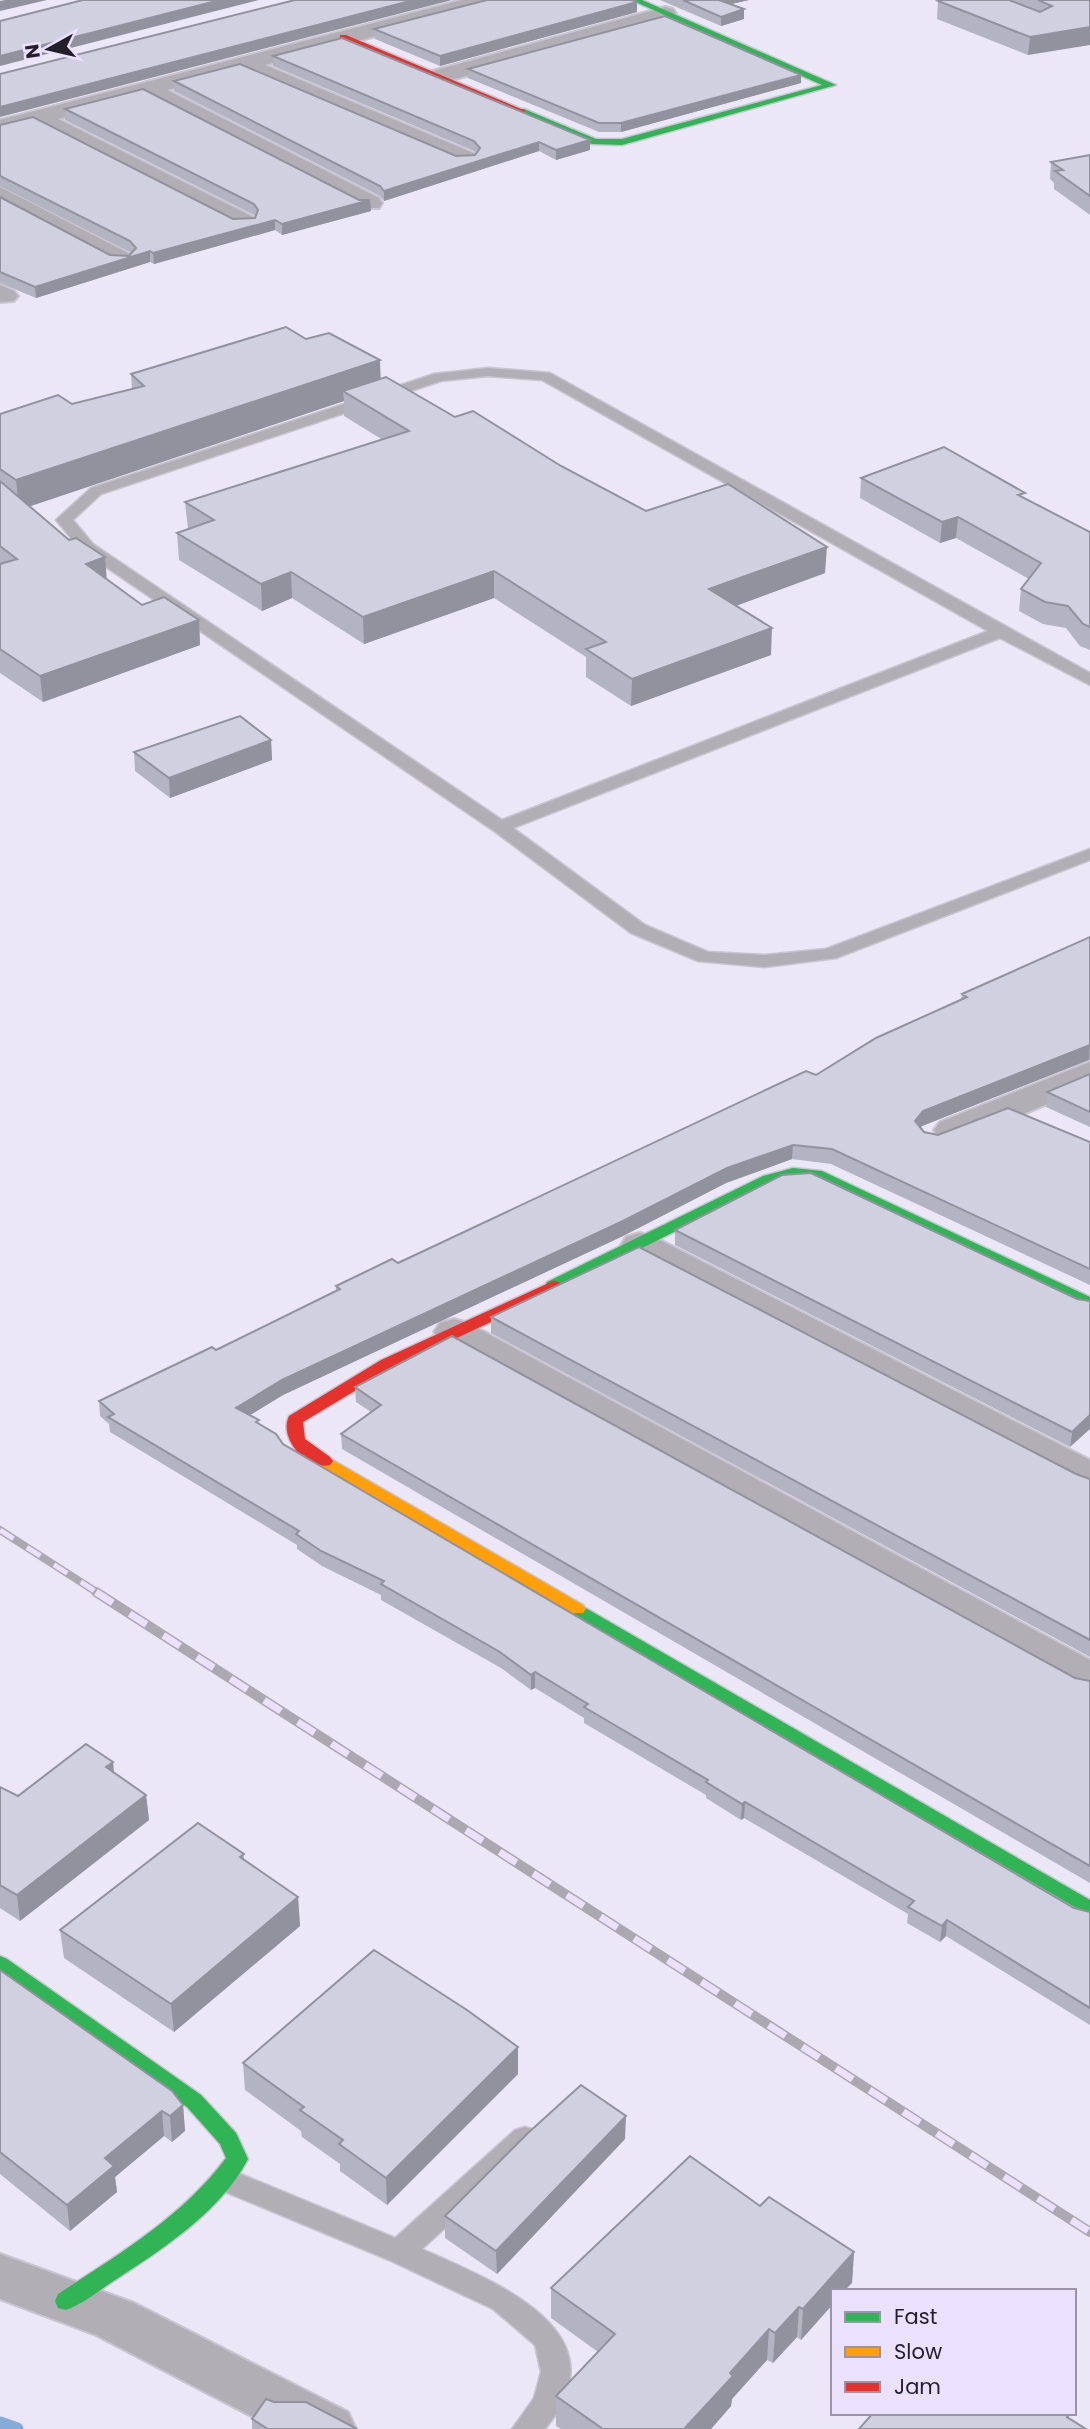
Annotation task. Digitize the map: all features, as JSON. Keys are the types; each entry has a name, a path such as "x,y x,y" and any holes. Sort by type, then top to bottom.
{"street":[{"path":"429,0 451,9"},
{"path":"0,127 486,0"},
{"path":"343,37 595,142 622,142 831,85 635,0"},
{"path":"437,77 665,14"},
{"path":"242,63 465,158"},
{"path":"148,89 370,203"},
{"path":"36,117 244,222"},
{"path":"0,194 121,258"},
{"path":"936,1136 1010,1108 1090,1073"},
{"path":"1010,1108 1056,1129"},
{"path":"1090,1303 817,1174 793,1173 768,1180 640,1245 454,1332 321,1401 295,1420 293,1433 300,1447 1090,1909"},
{"path":"640,1245 1090,1477"},
{"path":"454,1332 1090,1679"},
{"path":"0,1964 194,2101 229,2139 237,2159 226,2180 189,2214 66,2301"},
{"path":"0,2276 115,2319 328,2429"}],"lane":[{"path":"1090,680 545,376 488,372 439,377 96,491 64,520 87,547 500,827 638,929 705,957 765,961 829,954 1090,854"},
{"path":"500,827 1001,632"},
{"path":"400,2252 549,2116"},
{"path":"226,2180 400,2252 503,2300 548,2339 556,2372 548,2404 527,2429"}],"building":[{"path":"83,0 220,0 0,56 0,21"},
{"path":"295,0 414,0 0,107 0,74"},
{"path":"487,0 637,2 440,56 374,29"},
{"path":"683,0 719,0 744,9 721,17"},
{"path":"1009,0 1040,12 1052,6 1038,0 1090,0 1090,27 1030,37 938,1"},
{"path":"665,16 801,75 621,123 599,123 468,69"},
{"path":"342,38 590,140 556,150 539,142 384,191 380,186 174,81 240,64 456,156 475,155 480,148 474,141 273,56"},
{"path":"143,89 359,200 370,200 282,224 275,220 153,253 150,251 35,287 0,272 0,197 110,255 129,256 136,248 130,241 0,176 0,125 33,117 233,219 255,218 258,210 254,204 65,109"},
{"path":"1090,155 1090,196 1055,171 1063,170 1051,162"},
{"path":"286,327 306,339 329,333 380,360 16,480 0,469 0,414 58,395 72,404 144,386 131,374"},
{"path":"386,377 455,417 473,411 561,466 646,511 728,484 827,547 709,589 772,628 632,679 586,649 606,642 494,571 363,617 291,572 261,584 177,533 214,520 185,502 409,431 343,391"},
{"path":"944,447 1025,493 1018,495 1090,532 1090,627 1083,624 1068,606 1045,602 1021,589 1041,563 958,517 942,522 861,478"},
{"path":"0,481 69,540 76,538 105,557 86,564 142,605 164,597 199,620 40,676 0,649 0,564 17,559 0,546"},
{"path":"240,716 271,740 169,778 134,752"},
{"path":"1090,937 1090,1045 923,1111 915,1121 924,1132 938,1135 1008,1108 1090,1142 1090,1269 832,1149 793,1145 727,1168 623,1221 282,1380 236,1408 259,1420 256,1422 276,1434 283,1444 1074,1908 1090,1912 1090,2008 947,1920 942,1926 908,1907 914,1901 745,1802 742,1804 706,1782 708,1780 584,1707 588,1704 535,1672 531,1675 500,1652 381,1584 384,1581 321,1551 296,1534 299,1531 108,1417 114,1414 99,1401 212,1347 216,1350 340,1289 336,1286 392,1259 398,1263 806,1071 816,1075 876,1038 967,997 962,994"},
{"path":"1090,1074 1090,1112 1047,1092"},
{"path":"811,1173 1077,1299 1090,1301 1090,1415 1072,1432 675,1230 782,1175"},
{"path":"639,1247 1090,1479 1090,1640 491,1317"},
{"path":"452,1336 1075,1678 1090,1681 1090,1866 341,1434 381,1405 355,1387"},
{"path":"86,1744 113,1762 106,1767 146,1795 17,1895 0,1885 0,1787 18,1796"},
{"path":"198,1823 244,1854 240,1857 298,1897 171,2004 60,1930"},
{"path":"374,1950 467,2010 518,2047 386,2178 339,2144 343,2140 300,2110 304,2107 243,2063"},
{"path":"0,1970 172,2091 183,2105 170,2116 162,2111 105,2158 114,2166 67,2205 0,2152"},
{"path":"581,2085 626,2116 496,2251 445,2216 528,2133"},
{"path":"690,2156 760,2206 769,2197 854,2252 803,2309 799,2307 775,2333 769,2329 730,2373 733,2376 684,2429 603,2429 556,2396 615,2334 551,2288"},
{"path":"266,2399 274,2402 306,2402 357,2429 268,2429 252,2419"},
{"path":"871,2415 1069,2415 1067,2417 1086,2429 859,2429"}],"waterway":[{"path":"0,2423 17,2429"}],"railway":[{"path":"0,1530 98,1593"},
{"path":"96,1592 1090,2232"}],"traffic: fast":[{"path":"521,111 595,142 622,142 831,85 635,0"},
{"path":"553,1286 768,1179 793,1173 817,1174 1090,1303"},
{"path":"577,1609 1090,1909"},
{"path":"0,1964 194,2101 229,2139 237,2159 202,2202 181,2221 66,2301"}],"traffic: slow":[{"path":"324,1461 577,1609"}],"traffic: jam":[{"path":"343,37 521,111"},
{"path":"324,1461 305,1450 297,1441 295,1420 387,1364 553,1286"}]}
